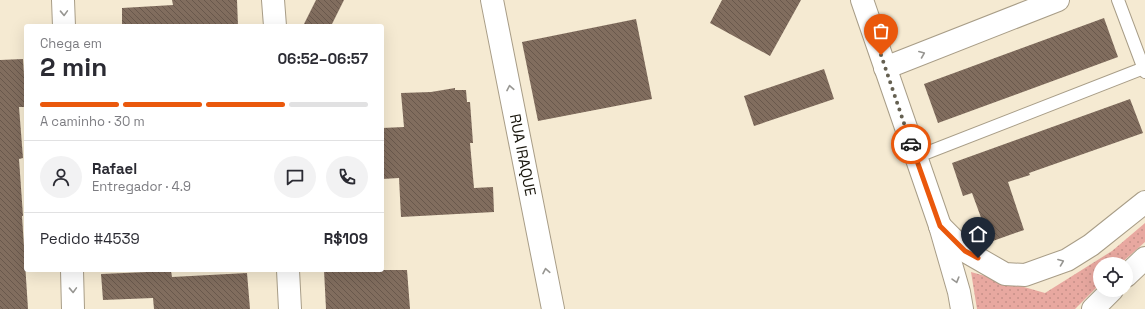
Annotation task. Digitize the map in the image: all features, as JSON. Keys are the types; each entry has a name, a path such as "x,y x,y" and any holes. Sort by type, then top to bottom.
{"street":[{"path":"63,0 64,24"},
{"path":"273,0 274,24"},
{"name":"RUA IRAQUE","path":"492,0 553,309"},
{"path":"862,0 940,226 962,309"},
{"path":"885,68 1058,0"},
{"path":"940,226 965,251 1005,274 1025,275 1067,260 1091,245 1145,202"},
{"path":"1133,269 1145,258"},
{"path":"72,272 73,309"},
{"path":"288,272 290,309"},
{"path":"1093,309 1105,297"}],"lane":[{"path":"916,157 1144,70 1118,0"}],"shaded area":[{"path":"1145,223 1145,242 1128,257 1102,257 1112,251"},
{"path":"1093,263 1093,291 1075,309 977,309 971,272 1045,293"}],"building":[{"path":"172,0 237,0 238,24 122,24 122,8 173,5"},
{"path":"316,0 344,0 332,24 304,24"},
{"path":"722,0 801,0 770,56 710,23"},
{"path":"1104,18 1118,57 938,123 924,84"},
{"path":"636,19 652,99 538,121 522,42"},
{"path":"23,59 24,107 19,107 23,158 19,159 23,216 24,272 26,272 28,309 0,309 0,60"},
{"path":"824,69 834,99 754,126 744,96"},
{"path":"455,88 455,90 466,90 467,102 470,102 473,143 470,143 474,188 493,187 494,212 401,217 399,178 384,179 384,128 404,127 401,93 431,92"},
{"path":"1130,99 1143,133 1029,173 1030,175 1008,182 1024,230 990,242 972,193 963,196 952,163"},
{"path":"384,270 407,270 410,309 326,309 324,272 384,272"},
{"path":"171,272 172,277 247,273 250,309 154,309 153,298 103,300 101,274"}],"way so far":[{"path":"881,55 911,144"}],"route":[{"path":"911,144 940,226 965,251 978,258"}]}
